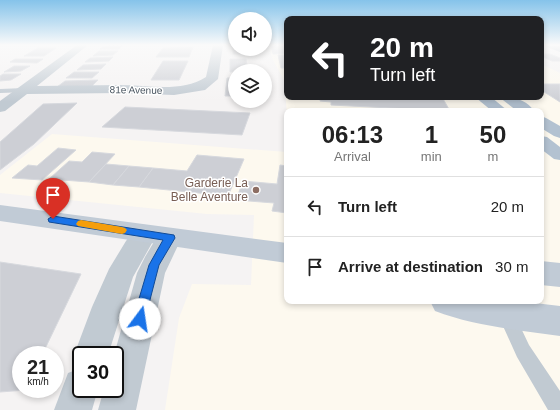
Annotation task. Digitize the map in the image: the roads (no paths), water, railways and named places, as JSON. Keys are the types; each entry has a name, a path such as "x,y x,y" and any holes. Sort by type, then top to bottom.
{"main road":[{"path":"486,100 497,108"},
{"path":"510,100 522,108"},
{"path":"550,130 560,155"}],"street":[{"path":"0,108 58,64"},
{"name":"81e Avenue","path":"24,90 120,89 174,91 200,87 212,79 215,64"},
{"path":"3,217 53,219 157,236 284,253"},
{"path":"94,346 119,274 126,260 157,236"},
{"path":"117,410 154,265 157,236"},
{"path":"544,273 560,275"},
{"path":"460,304 506,314 559,322"},
{"path":"73,410 77,398"}],"lane":[{"path":"0,92 24,90"},
{"path":"506,314 523,351 560,410"}],"place":[{"name":"Garderie La Belle Aventure","path":"256,190"}]}
